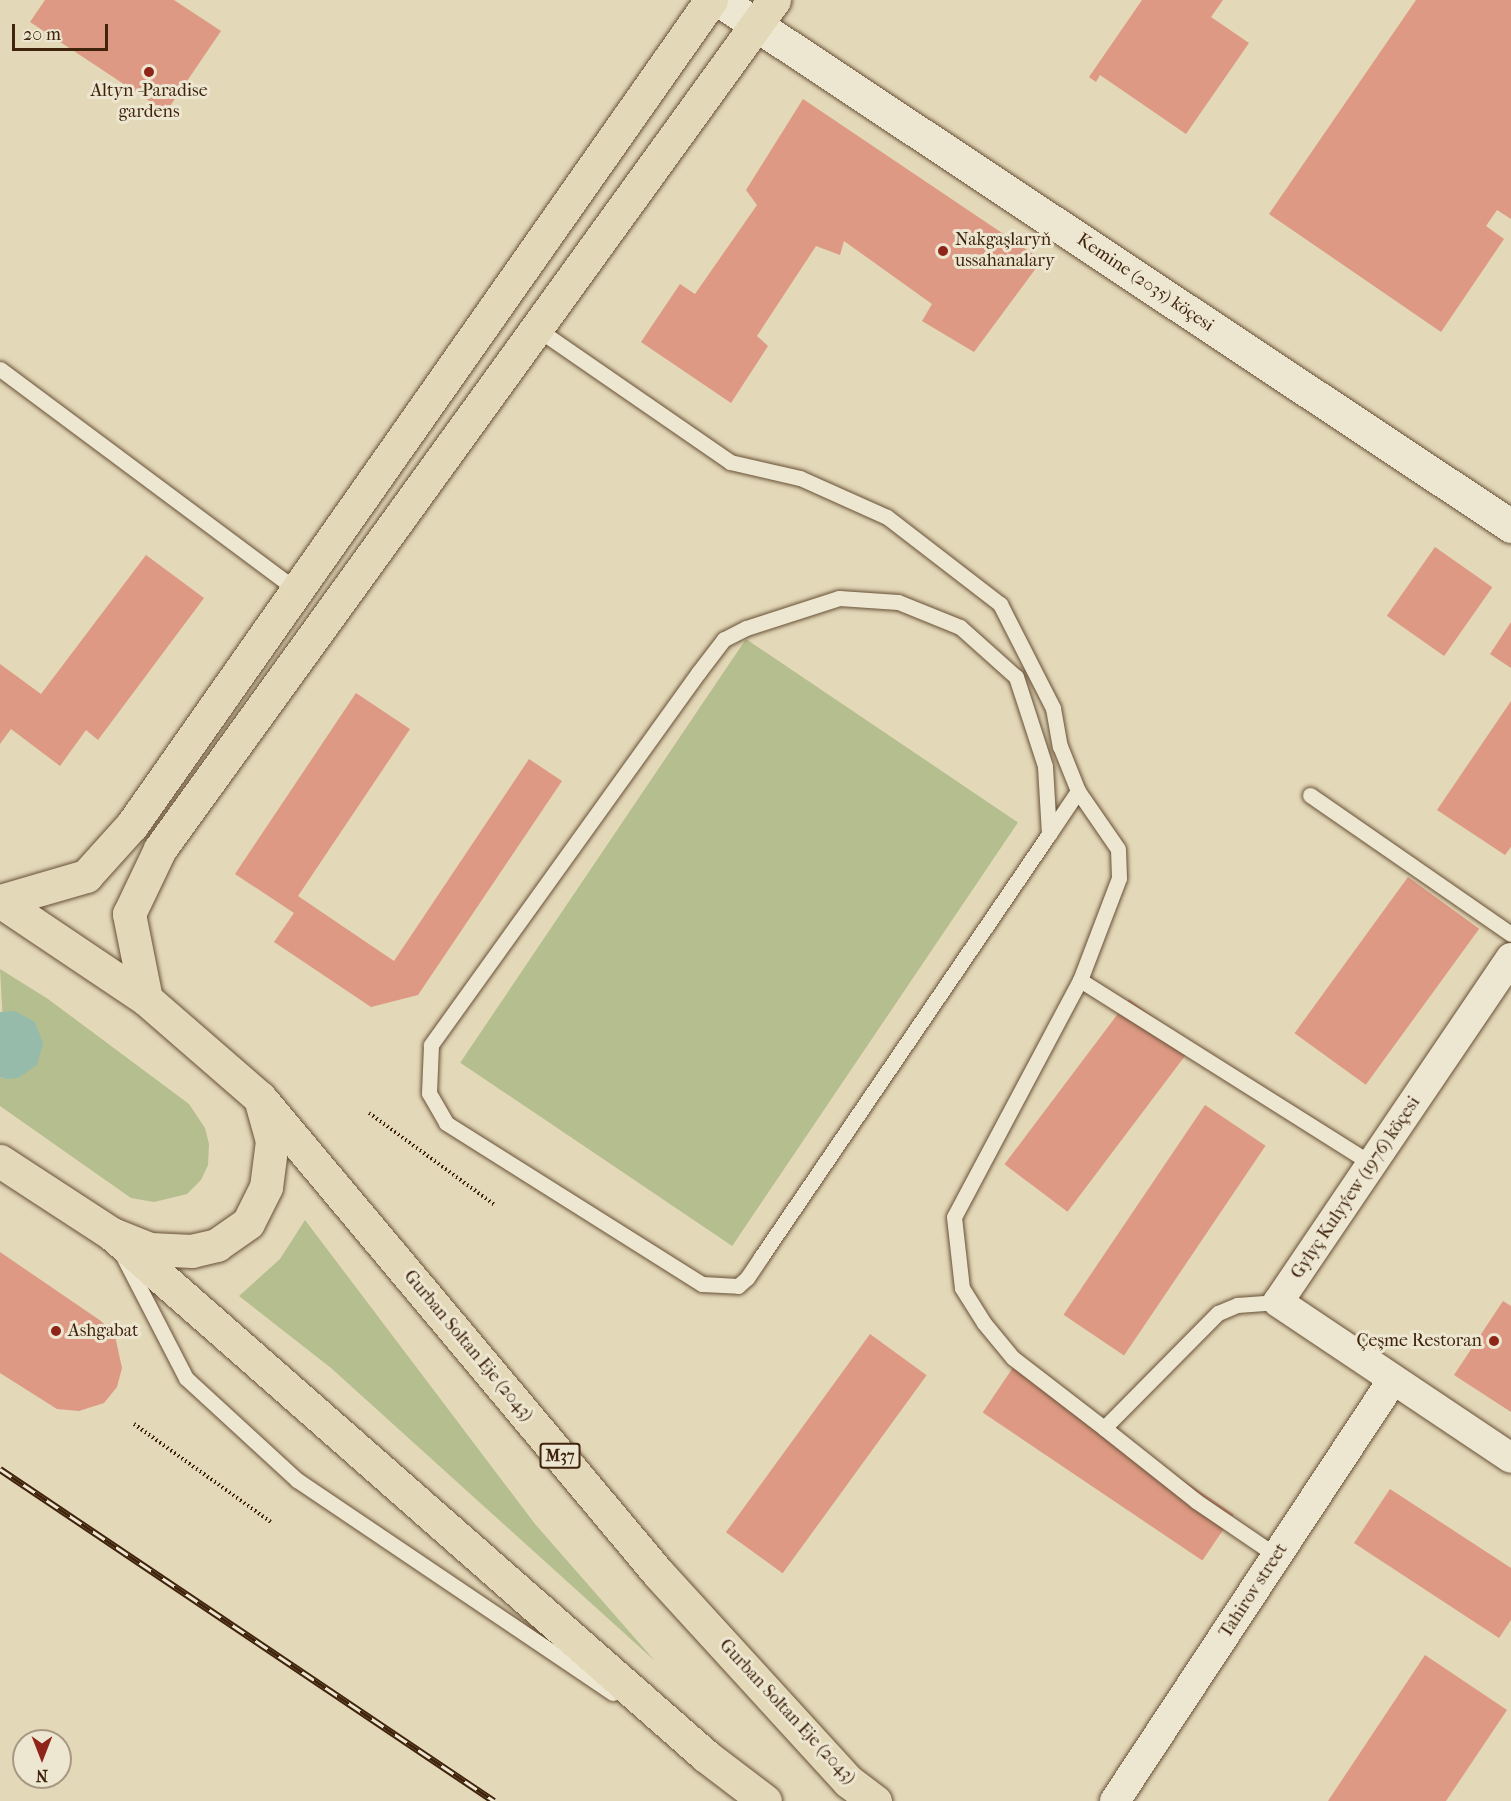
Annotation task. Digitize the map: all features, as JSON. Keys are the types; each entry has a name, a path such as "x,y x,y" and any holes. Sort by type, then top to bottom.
{"main road":[{"path":"0,901 86,876 132,825 711,0"},
{"path":"146,999 129,914 160,849 764,12"},
{"name":"Gurban Soltan Eje (2043)","path":"0,901 146,999 260,1098 658,1573 848,1781 875,1801"},
{"name":"Gurban Soltan Eje (2043)","path":"112,1234 150,1249 192,1251 217,1245 240,1229 260,1205 270,1165 270,1124 260,1098"},
{"name":"Gurban Soltan Eje (2043)","path":"0,1161 112,1234 706,1756 765,1801"}],"street":[{"name":"Kemine (2035) köçesi","path":"719,0 764,12 1511,526"},
{"name":"Gylyç Kulyýew (1976) köçesi","path":"1278,1302 1511,958"},
{"path":"1278,1302 1392,1381 1511,1458"},
{"name":"Tahirov street","path":"1115,1801 1392,1381"}],"lane":[{"path":"536,328 730,462 801,478 887,518 1000,604 1053,708 1060,746 1078,791 1111,837 1119,860 1119,878 1080,980 954,1217 962,1288 984,1323 1013,1358 1186,1494 1277,1556"},
{"path":"0,369 297,590"},
{"path":"1049,834 1045,766 1016,677 960,627 898,602 839,598 746,628 724,639 704,664 431,1045 429,1093 446,1124 702,1284 738,1286 747,1278 1049,834 1078,791"},
{"path":"1310,795 1511,933"},
{"path":"1080,980 1371,1164"},
{"path":"112,1234 186,1377 297,1480 706,1756"},
{"path":"1104,1428 1218,1313 1237,1305 1278,1302"}],"path":[{"path":"369,1113 496,1206"},
{"path":"134,1424 271,1522"}],"shaded area":[{"path":"746,639 1018,822 732,1246 460,1063"},
{"path":"0,969 48,999 189,1104 205,1128 209,1144 208,1165 201,1180 187,1194 154,1202 131,1198 0,1106 0,1077 6,1079"},
{"path":"15,1011 35,1022 43,1043 37,1065 18,1078 6,1079 0,1077 0,1012"},
{"path":"305,1220 535,1524 655,1661 331,1368 239,1296 280,1259"}],"building":[{"name":"Altyn -Paradise gardens","path":"45,0 174,0 221,31 166,112 30,22"},
{"path":"1142,0 1223,0 1211,17 1249,43 1186,134 1100,75 1096,82 1089,77"},
{"path":"1416,0 1511,0 1511,219 1497,210 1486,226 1504,239 1441,332 1269,214"},
{"name":"Nakgaşlaryň ussahanalary","path":"803,99 1042,260 974,352 922,321 932,304 844,241 840,255 816,246 757,336 768,346 731,403 641,342 680,284 695,294 757,205 746,190"},
{"path":"1435,547 1492,587 1444,656 1387,616"},
{"path":"146,555 204,598 98,740 86,730 60,766 11,729 0,744 0,664 41,694"},
{"path":"1511,622 1511,668 1490,654"},
{"path":"356,693 410,729 298,896 394,961 529,759 562,781 418,995 371,1007 274,942 294,913 235,874"},
{"path":"1511,701 1511,847 1505,855 1437,810"},
{"path":"1408,877 1479,929 1366,1085 1295,1033"},
{"path":"1129,999 1192,1047 1068,1212 1004,1164"},
{"path":"1205,1105 1266,1146 1124,1356 1064,1315"},
{"name":"Ashgabat","path":"0,1252 101,1321 115,1336 122,1368 117,1387 104,1403 79,1411 57,1409 0,1373"},
{"name":"Çeşme Restoran","path":"1503,1301 1511,1306 1511,1412 1454,1375"},
{"path":"870,1334 927,1375 783,1573 726,1532"},
{"path":"1014,1366 1234,1514 1202,1561 983,1412"},
{"path":"1390,1489 1511,1568 1511,1620 1499,1638 1354,1543"},
{"path":"1425,1655 1507,1710 1446,1801 1328,1801"}],"railway":[{"path":"0,1469 494,1801"}],"place":[{"name":"Altyn -Paradise gardens","path":"149,72"},
{"name":"Nakgaşlaryň ussahanalary","path":"943,251"},
{"name":"Ashgabat","path":"56,1331"},
{"name":"Çeşme Restoran","path":"1494,1341"}]}
